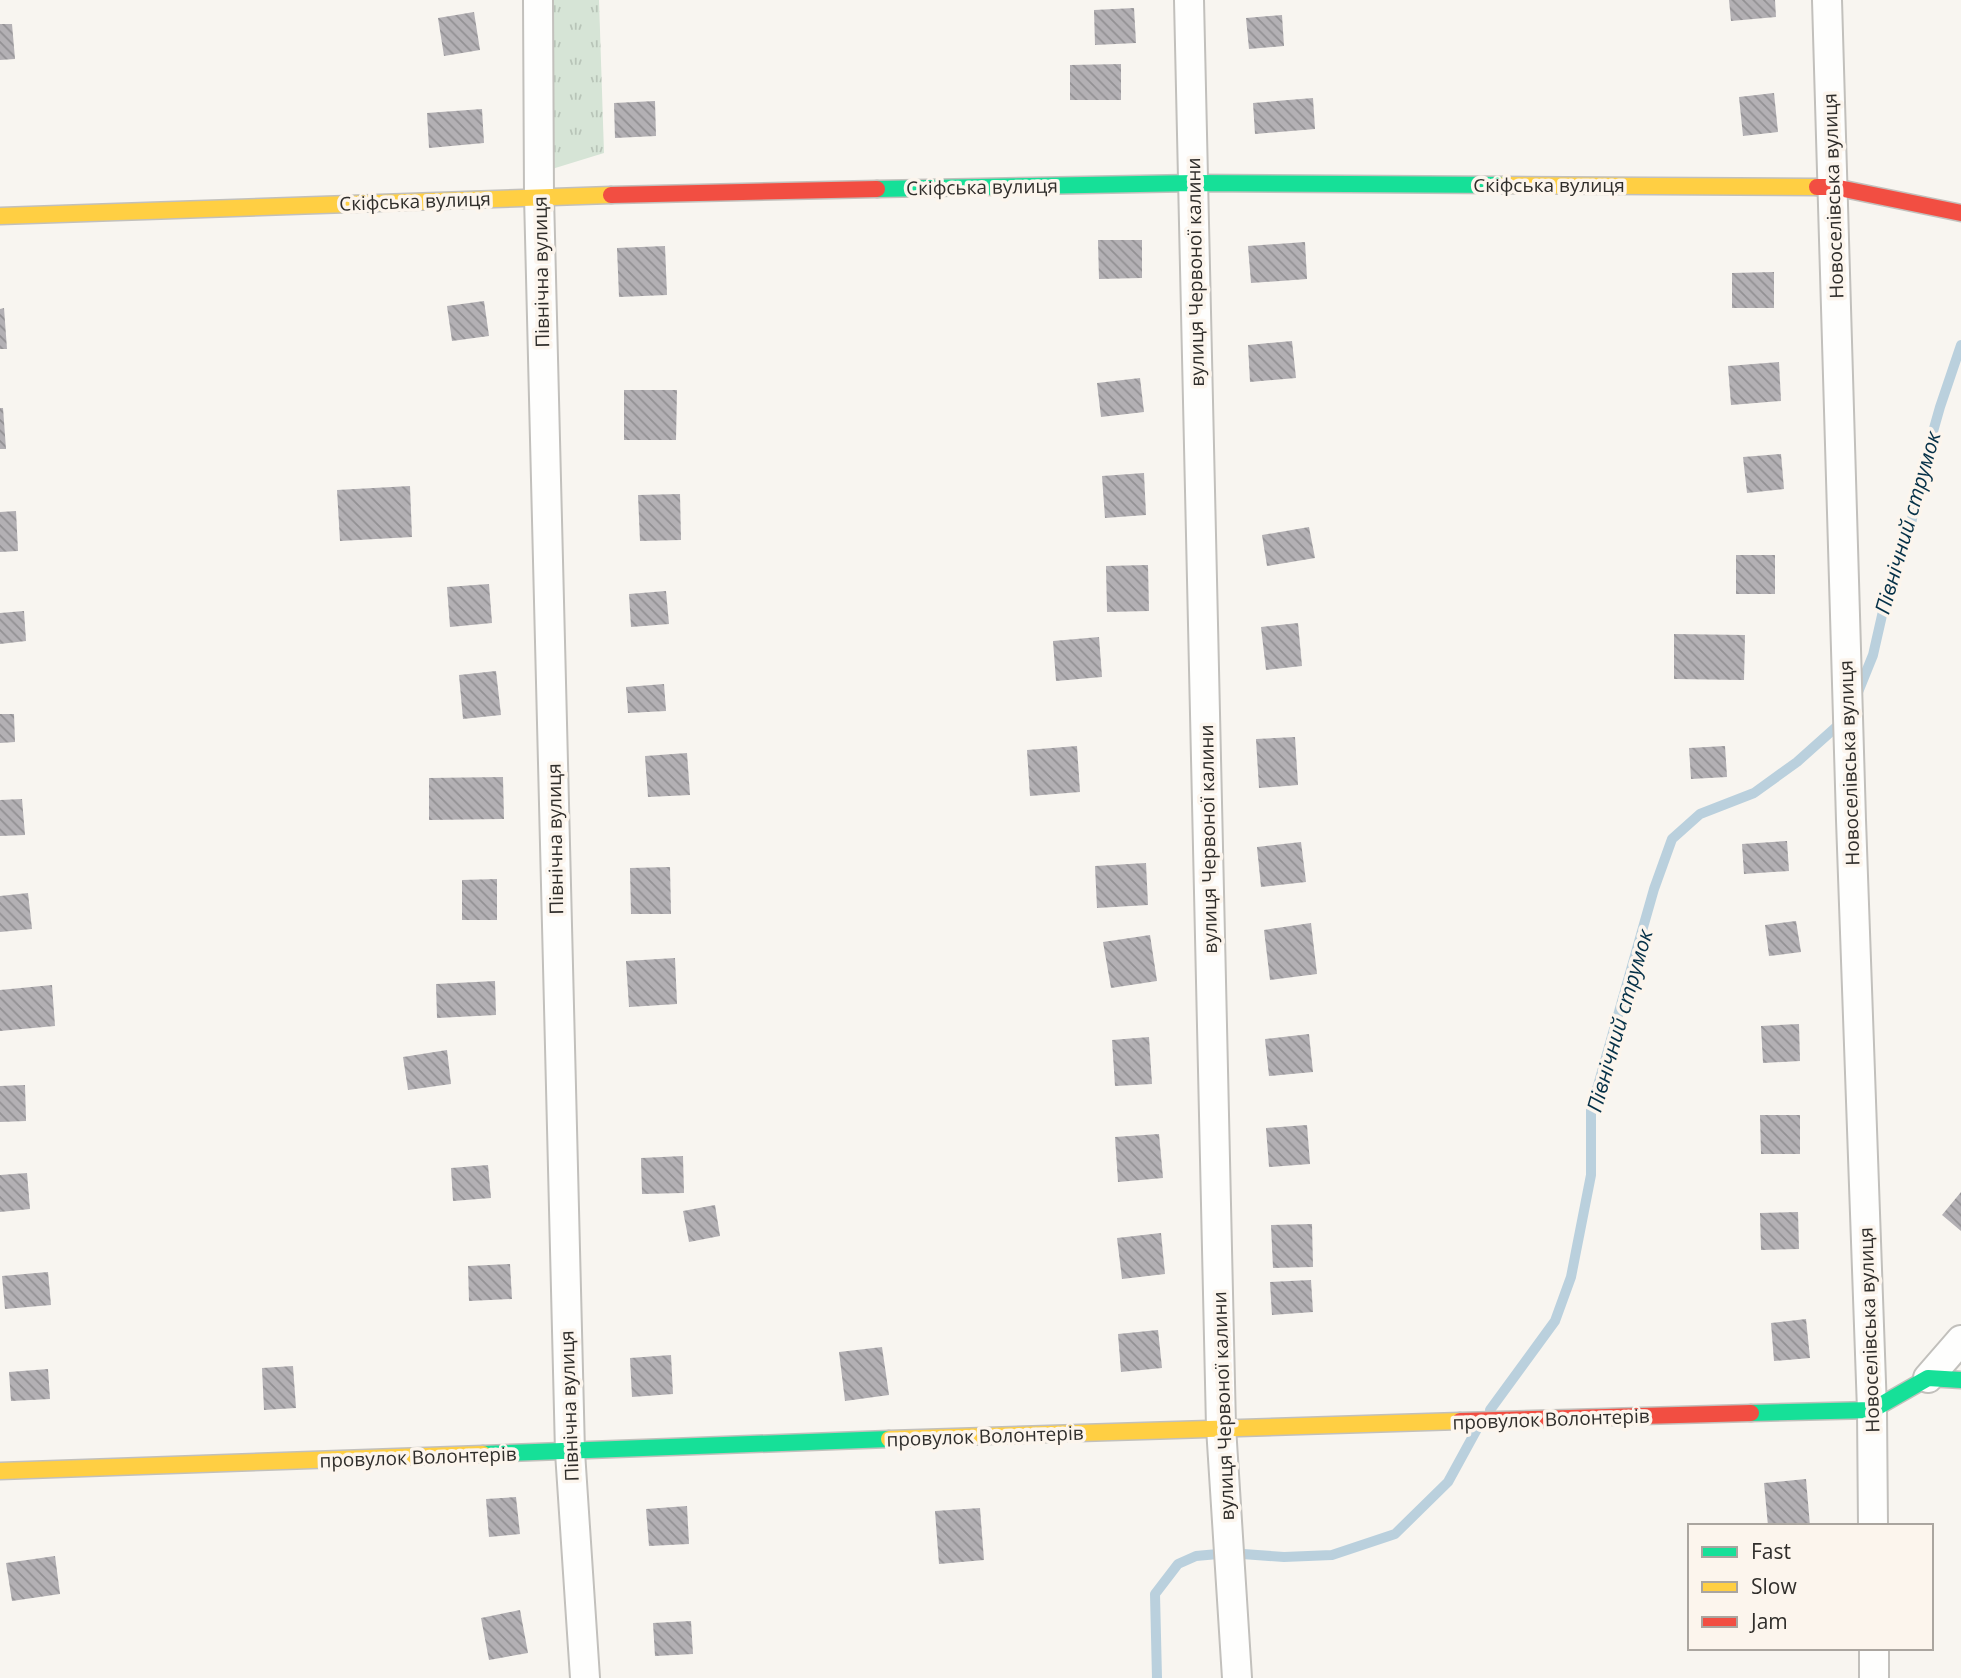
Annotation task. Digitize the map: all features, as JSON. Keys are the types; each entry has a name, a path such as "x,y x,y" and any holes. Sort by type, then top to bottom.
{"street":[{"name":"Північна вулиця","path":"538,0 539,196 570,1452 585,1678"},
{"name":"вулиця Червоної калини","path":"1189,0 1221,1427 1237,1678"},
{"name":"Новоселівська вулиця","path":"1827,0 1851,820 1872,1410 1873,1524"},
{"name":"Скіфська вулиця","path":"0,216 539,196 1194,183 1834,187 1961,213"},
{"path":"1928,1378 1961,1340"},
{"name":"провулок Волонтерів","path":"0,1471 1221,1427 1872,1410 1928,1378"},
{"path":"1928,1378 1961,1380"},
{"path":"1874,1650 1874,1678"}],"green space":[{"path":"551,0 599,0 604,153 552,169"}],"building":[{"path":"1729,0 1775,0 1776,17 1731,21"},
{"path":"1134,8 1136,43 1095,45 1094,10"},
{"path":"474,12 480,50 444,56 438,18"},
{"path":"1282,15 1284,46 1249,49 1246,18"},
{"path":"0,24 12,24 15,59 0,60"},
{"path":"1121,64 1121,100 1070,100 1070,65"},
{"path":"1774,93 1778,132 1743,136 1739,97"},
{"path":"1313,98 1315,129 1255,134 1253,103"},
{"path":"655,101 656,136 615,138 614,103"},
{"path":"482,109 484,143 429,148 427,113"},
{"path":"1098,240 1142,240 1142,278 1099,279"},
{"path":"1305,242 1307,279 1251,283 1248,246"},
{"path":"665,246 667,295 619,297 617,248"},
{"path":"1774,272 1774,308 1732,308 1732,273"},
{"path":"484,301 489,336 452,341 447,306"},
{"path":"4,308 7,349 0,349 0,309"},
{"path":"1292,341 1296,378 1250,382 1248,345"},
{"path":"1779,362 1781,401 1731,405 1728,366"},
{"path":"1140,378 1144,412 1101,417 1097,383"},
{"path":"624,390 677,390 676,440 624,440"},
{"path":"0,408 3,408 6,449 0,449"},
{"path":"1781,454 1784,489 1747,493 1743,457"},
{"path":"1144,473 1146,515 1105,518 1102,476"},
{"path":"410,486 412,537 340,541 337,490"},
{"path":"680,494 681,540 640,541 638,495"},
{"path":"16,511 18,551 0,552 0,512"},
{"path":"1309,527 1315,558 1267,566 1262,535"},
{"path":"1736,555 1775,555 1775,594 1736,594"},
{"path":"1148,565 1149,611 1107,612 1106,566"},
{"path":"489,584 492,623 450,627 447,587"},
{"path":"666,591 669,624 631,627 629,594"},
{"path":"24,611 26,641 0,644 0,613"},
{"path":"1298,623 1302,666 1266,670 1261,627"},
{"path":"1674,634 1745,635 1744,680 1674,679"},
{"path":"1099,637 1102,677 1056,681 1053,641"},
{"path":"496,671 501,715 463,719 459,675"},
{"path":"664,684 666,711 628,713 626,687"},
{"path":"0,714 14,714 15,742 0,743"},
{"path":"1295,737 1298,785 1259,788 1256,739"},
{"path":"1077,746 1080,792 1030,796 1027,750"},
{"path":"1725,746 1727,777 1691,779 1689,748"},
{"path":"687,753 690,795 648,797 645,756"},
{"path":"503,777 504,819 429,820 429,778"},
{"path":"22,799 25,835 0,836 0,800"},
{"path":"1787,841 1789,871 1744,874 1742,844"},
{"path":"1301,842 1306,882 1261,887 1257,847"},
{"path":"1146,863 1148,905 1097,908 1095,866"},
{"path":"670,867 671,914 631,914 630,868"},
{"path":"497,879 497,920 462,920 462,880"},
{"path":"28,893 32,929 0,932 0,896"},
{"path":"1796,921 1801,952 1769,956 1765,925"},
{"path":"1311,923 1317,974 1270,980 1264,930"},
{"path":"1150,935 1157,981 1111,988 1103,942"},
{"path":"675,958 677,1004 629,1007 626,961"},
{"path":"495,981 496,1015 437,1018 436,984"},
{"path":"52,985 55,1026 0,1031 0,990"},
{"path":"1799,1024 1800,1061 1763,1063 1761,1026"},
{"path":"1309,1034 1313,1072 1269,1076 1265,1039"},
{"path":"1149,1037 1152,1084 1115,1086 1112,1040"},
{"path":"447,1050 451,1084 408,1090 403,1057"},
{"path":"25,1085 26,1121 0,1122 0,1086"},
{"path":"1760,1115 1800,1115 1800,1154 1761,1154"},
{"path":"1307,1125 1310,1164 1269,1167 1266,1128"},
{"path":"1159,1134 1163,1178 1118,1182 1115,1137"},
{"path":"683,1156 684,1193 642,1194 641,1158"},
{"path":"488,1165 491,1198 453,1201 451,1168"},
{"path":"27,1173 30,1209 0,1212 0,1175"},
{"path":"1961,1192 1961,1231 1942,1215"},
{"path":"715,1205 720,1236 689,1242 683,1211"},
{"path":"1798,1212 1799,1249 1761,1250 1760,1213"},
{"path":"1312,1224 1313,1267 1273,1268 1271,1225"},
{"path":"1161,1233 1165,1274 1122,1279 1117,1238"},
{"path":"510,1264 512,1299 469,1301 468,1266"},
{"path":"48,1272 51,1305 5,1309 2,1276"},
{"path":"1311,1280 1313,1312 1272,1315 1270,1282"},
{"path":"1806,1319 1810,1358 1774,1361 1771,1323"},
{"path":"1158,1330 1162,1368 1121,1372 1118,1334"},
{"path":"882,1347 889,1395 845,1401 839,1352"},
{"path":"671,1355 673,1394 632,1397 630,1358"},
{"path":"293,1366 296,1408 264,1410 262,1368"},
{"path":"48,1369 50,1399 11,1401 9,1372"},
{"path":"1806,1479 1810,1524 1768,1524 1764,1483"},
{"path":"516,1497 520,1534 489,1537 486,1499"},
{"path":"687,1506 689,1544 649,1546 646,1509"},
{"path":"980,1508 984,1560 939,1564 935,1511"},
{"path":"55,1556 60,1594 12,1601 6,1563"},
{"path":"520,1610 528,1653 489,1660 481,1618"},
{"path":"691,1621 693,1654 655,1656 653,1623"}],"waterway":[{"name":"Північний струмок","path":"1856,697 1873,655 1888,589 1910,529 1921,474 1961,345"},
{"name":"Північний струмок","path":"1490,1410 1555,1321 1571,1277 1591,1175 1591,1110 1654,889 1672,839 1700,814 1754,793 1797,762 1844,720"},
{"name":"Північний струмок","path":"1157,1678 1155,1594 1178,1564 1196,1556 1229,1553 1284,1557 1332,1555 1395,1534 1448,1482 1477,1429"}],"traffic: fast":[{"path":"877,189 1194,183 1504,185"},
{"path":"1751,1413 1872,1410 1928,1378 1961,1380"},
{"path":"483,1454 889,1439"}],"traffic: slow":[{"path":"1504,185 1817,187"},
{"path":"0,216 611,195"},
{"path":"889,1439 1460,1421"},
{"path":"0,1471 483,1454"}],"traffic: jam":[{"path":"1817,187 1834,187 1961,213"},
{"path":"611,195 877,189"},
{"path":"1460,1421 1751,1413"}]}
